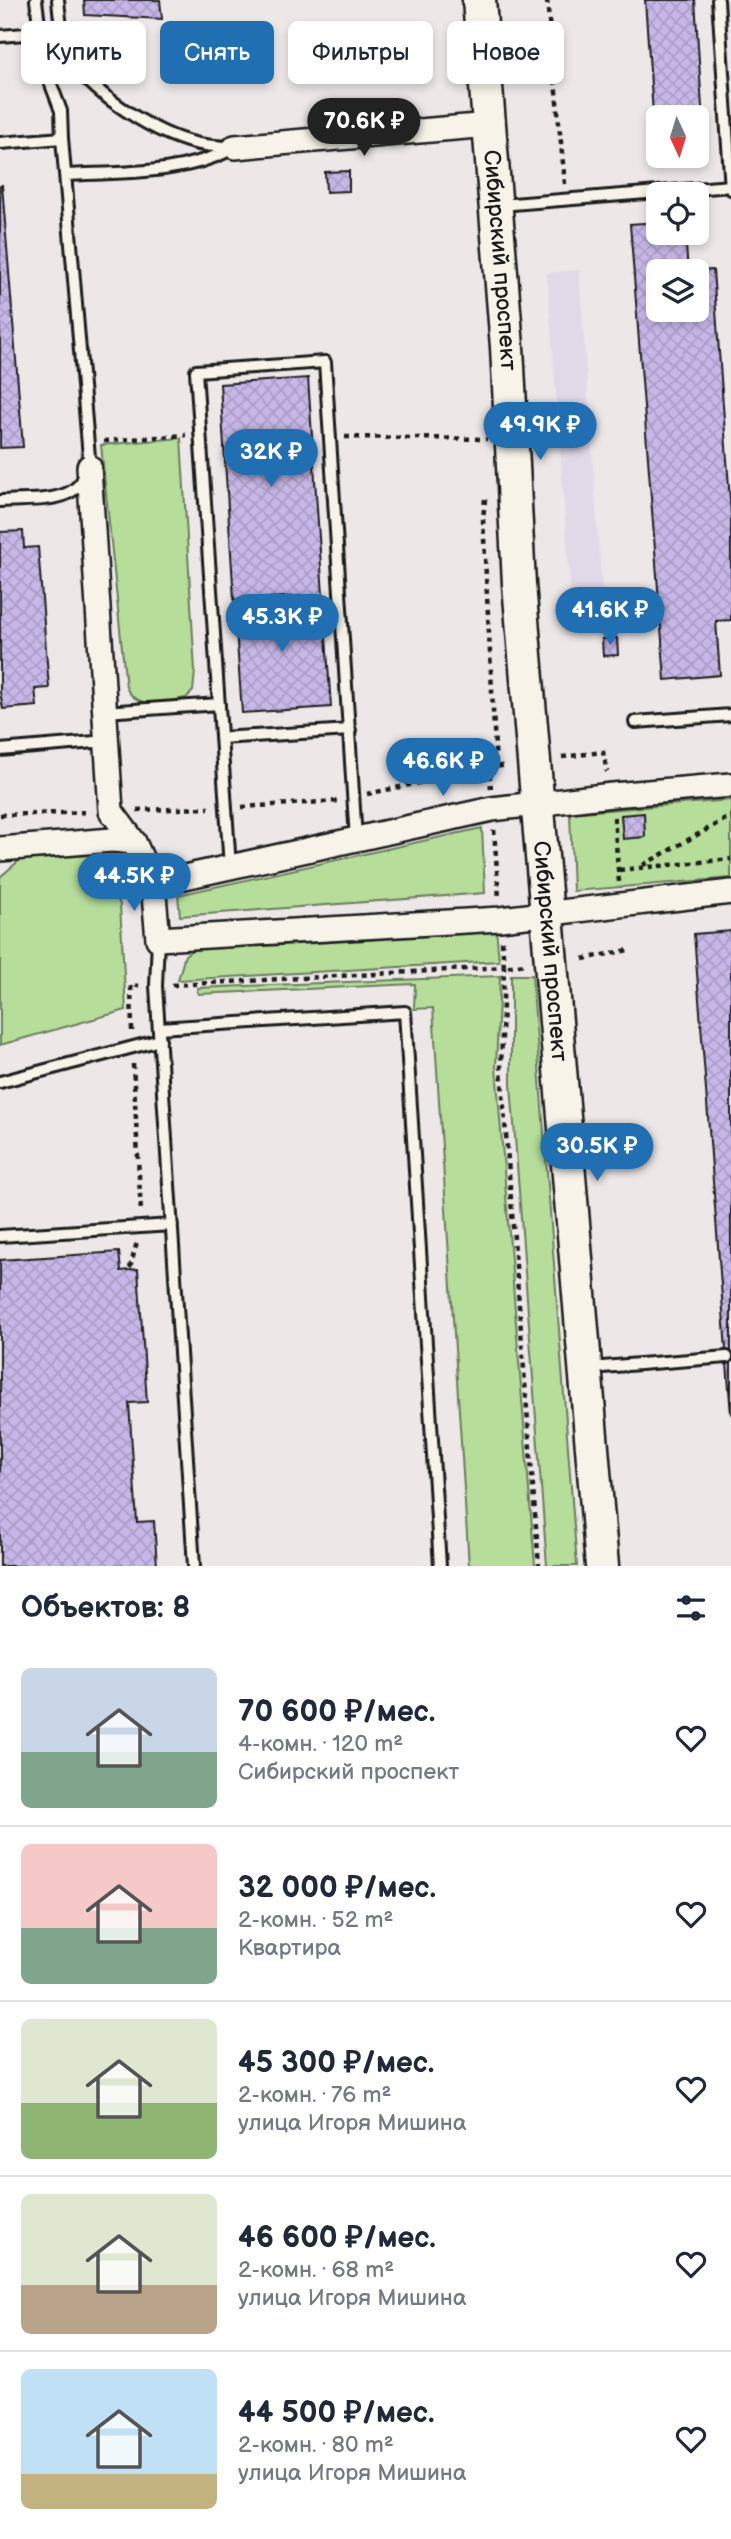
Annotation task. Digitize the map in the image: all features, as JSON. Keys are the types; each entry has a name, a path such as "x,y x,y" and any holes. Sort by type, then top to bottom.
{"main road":[{"name":"Сибирский проспект","path":"479,0 496,205 519,584 602,1566"}],"street":[{"path":"235,147 489,125"},
{"path":"89,467 111,811 134,842 153,884 158,939 500,919 731,892"},
{"path":"153,884 492,809 731,785"},
{"path":"0,849 112,841 134,842"}],"lane":[{"path":"36,0 37,21"},
{"path":"58,0 60,31 71,58 89,84 136,116 184,140 235,147"},
{"path":"496,205 731,187 718,0"},
{"path":"0,36 21,34"},
{"path":"0,501 73,493 82,484 89,467 61,111 51,84"},
{"path":"0,143 62,138"},
{"path":"66,175 178,168 205,163 235,147"},
{"path":"230,867 196,371 325,362 356,839"},
{"path":"105,712 219,705"},
{"path":"635,722 731,715"},
{"path":"221,738 350,730"},
{"path":"0,750 107,741"},
{"path":"158,939 155,972 194,1566"},
{"path":"0,1082 159,1034 405,1012 440,1566"},
{"path":"0,1236 172,1225"},
{"path":"584,1368 726,1357"}],"path":[{"path":"547,0 566,199"},
{"path":"88,442 201,433"},
{"path":"330,438 484,438"},
{"path":"486,495 484,519 496,767"},
{"path":"562,757 603,752 608,777"},
{"path":"0,815 322,804 508,765"},
{"path":"489,768 491,797"},
{"path":"614,809 620,888"},
{"path":"640,867 731,816"},
{"path":"494,824 499,906"},
{"path":"619,870 731,859"},
{"path":"501,933 504,967 501,1069 539,1566"},
{"path":"583,959 629,950"},
{"path":"504,967 526,964"}],"shaded area":[{"path":"579,270 604,623 573,626 547,273"}],"green space":[{"path":"181,438 195,671 193,691 186,698 152,703 137,699 126,687 101,445"},
{"path":"731,800 731,878 573,891 570,813"},
{"path":"482,828 485,893 180,916 178,895"},
{"path":"78,848 104,862 120,905 126,1010 0,1045 0,877 28,853"},
{"path":"496,928 499,961 178,980 185,955 198,946"},
{"path":"511,975 532,975 577,1566 547,1566 511,1084"},
{"path":"500,976 496,1067 535,1566 469,1566 433,1008 414,1009 415,984 198,994 197,988"}],"building":[{"path":"84,0 160,0 162,19 85,15"},
{"path":"645,0 695,0 702,105 652,105"},
{"path":"349,171 349,191 326,192 325,172"},
{"path":"2,185 23,447 0,448 0,186"},
{"path":"646,223 646,245 686,245 687,259 646,259 646,322 709,322 709,270 713,270 731,514 731,620 716,621 720,675 665,680 630,224"},
{"path":"308,378 323,595 234,600 220,384"},
{"path":"23,531 24,548 38,547 49,688 35,689 37,706 3,709 0,692 0,532"},
{"path":"323,595 331,707 242,713 234,600"},
{"path":"617,638 618,655 603,656 602,639"},
{"path":"644,813 645,837 623,839 621,815"},
{"path":"731,931 731,1415 694,934"},
{"path":"119,1252 121,1271 138,1269 147,1402 129,1403 137,1522 154,1521 157,1566 0,1566 0,1260"}]}
